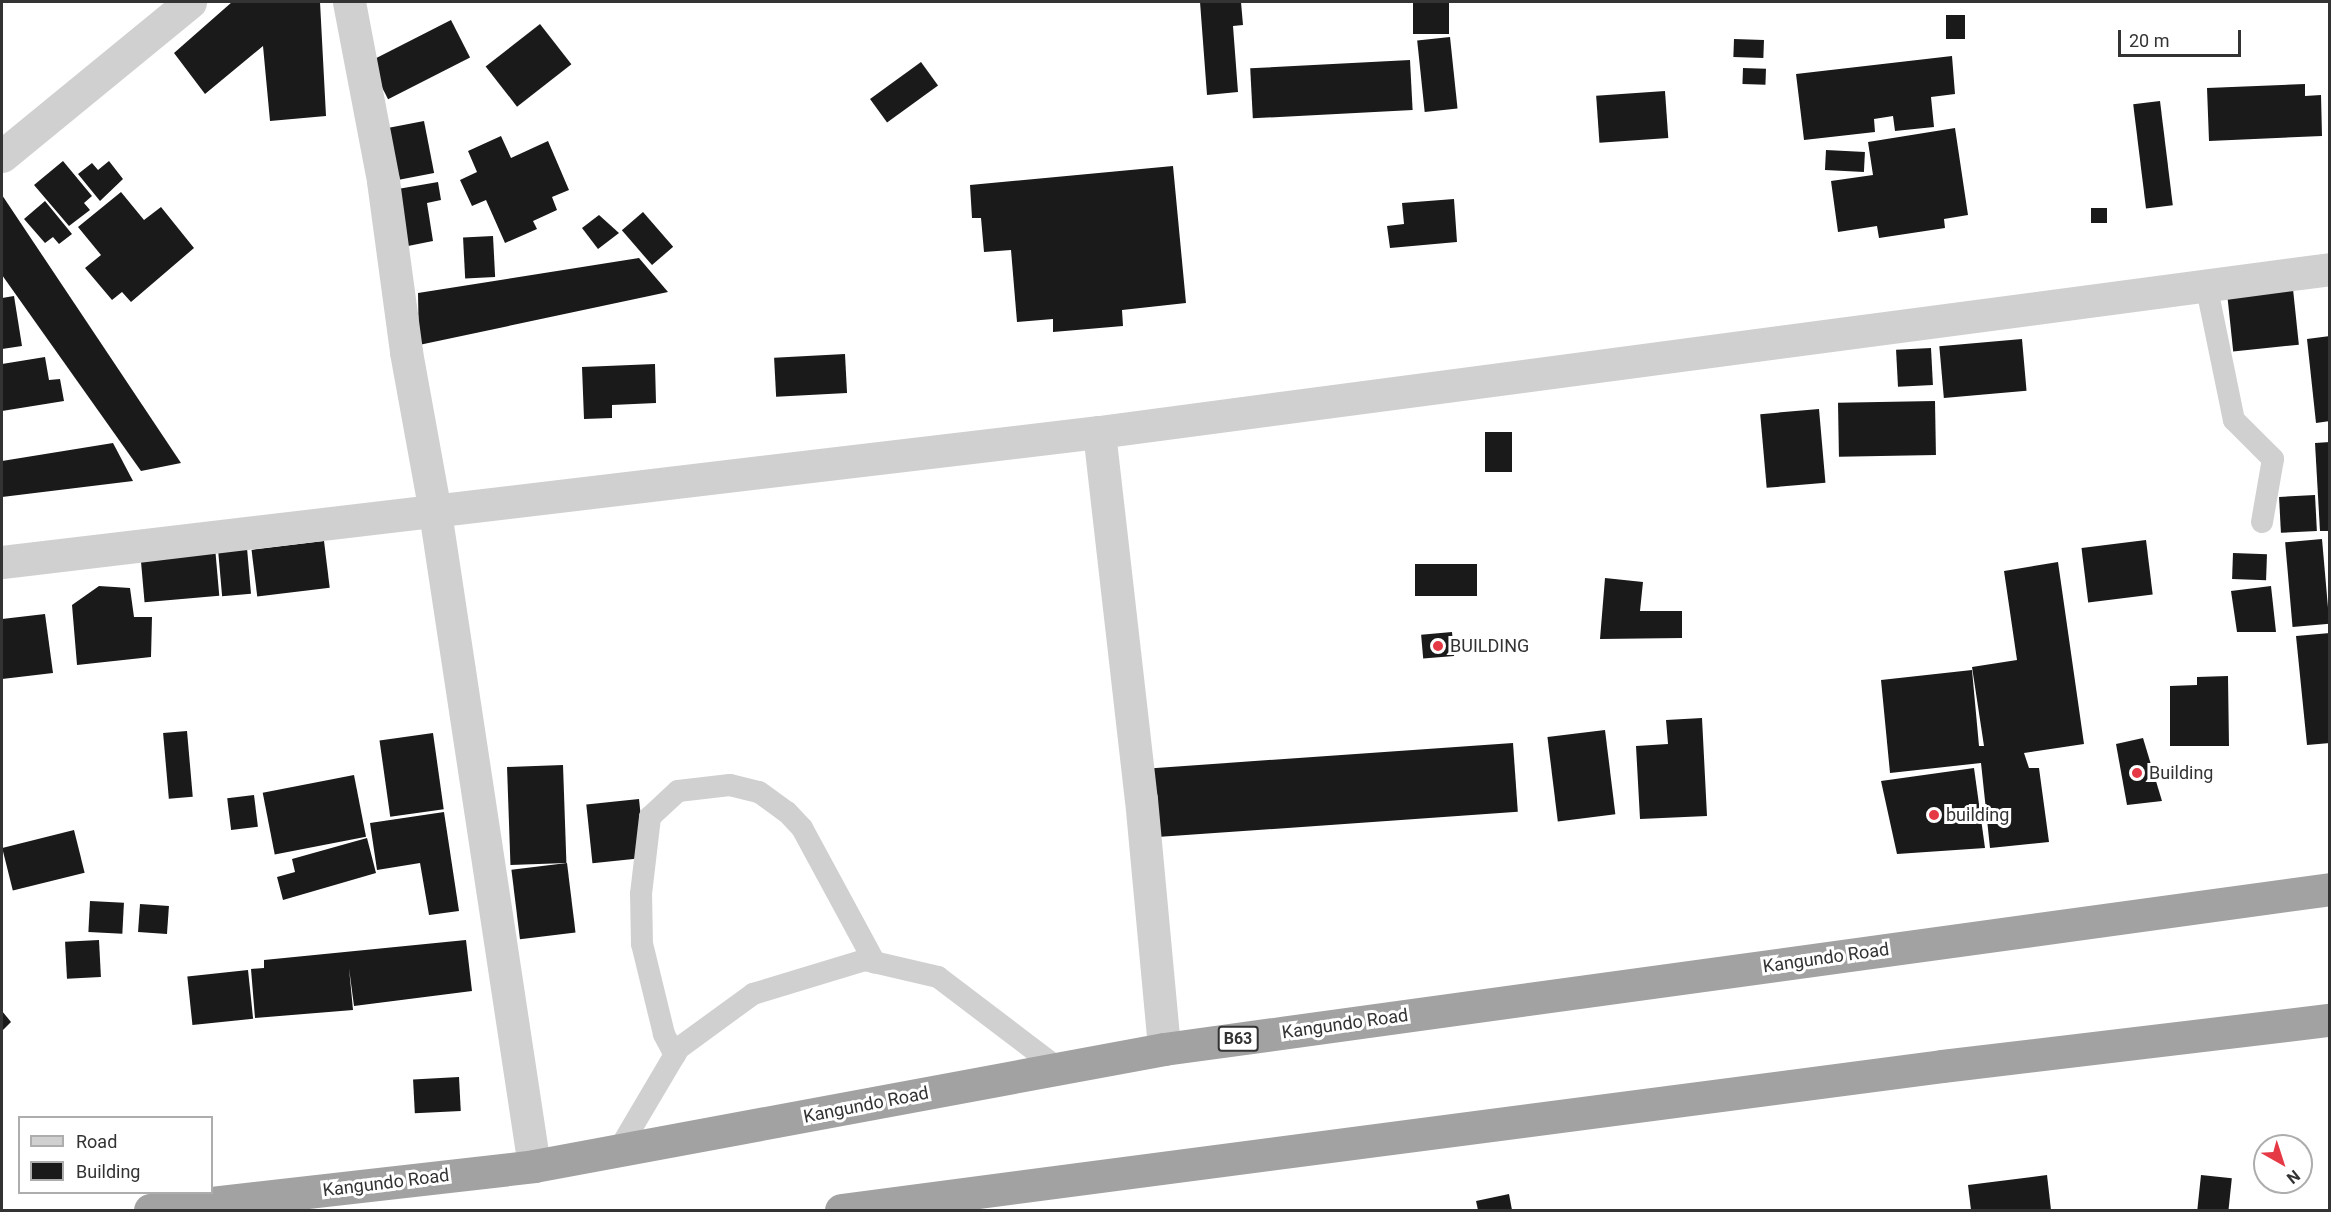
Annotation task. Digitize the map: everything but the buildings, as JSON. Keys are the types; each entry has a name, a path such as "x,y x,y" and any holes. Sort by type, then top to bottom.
{"highway":[{"name":"Kangundo Road","path":"150,1210 534,1166 1164,1049 2330,890"},
{"path":"841,1210 1942,1066 2330,1020"}],"street":[{"path":"2,156 190,2"},
{"path":"350,2 383,181 406,352 435,512 534,1166"},
{"path":"2,562 1099,432 2330,269"},
{"path":"1099,432 1141,799 1164,1049"}],"lane":[{"path":"2206,284 2234,420 2273,459 2262,522"},
{"path":"675,1055 664,1034 642,944 641,894 650,817 678,790 730,785 759,792 787,812 802,828 875,963"},
{"path":"618,1151 675,1055 753,994 865,960 938,976 1059,1069"}],"place":[{"name":"BUILDING","path":"1438,646"},
{"name":"Building","path":"2137,773"},
{"name":"building","path":"1934,815"}]}
